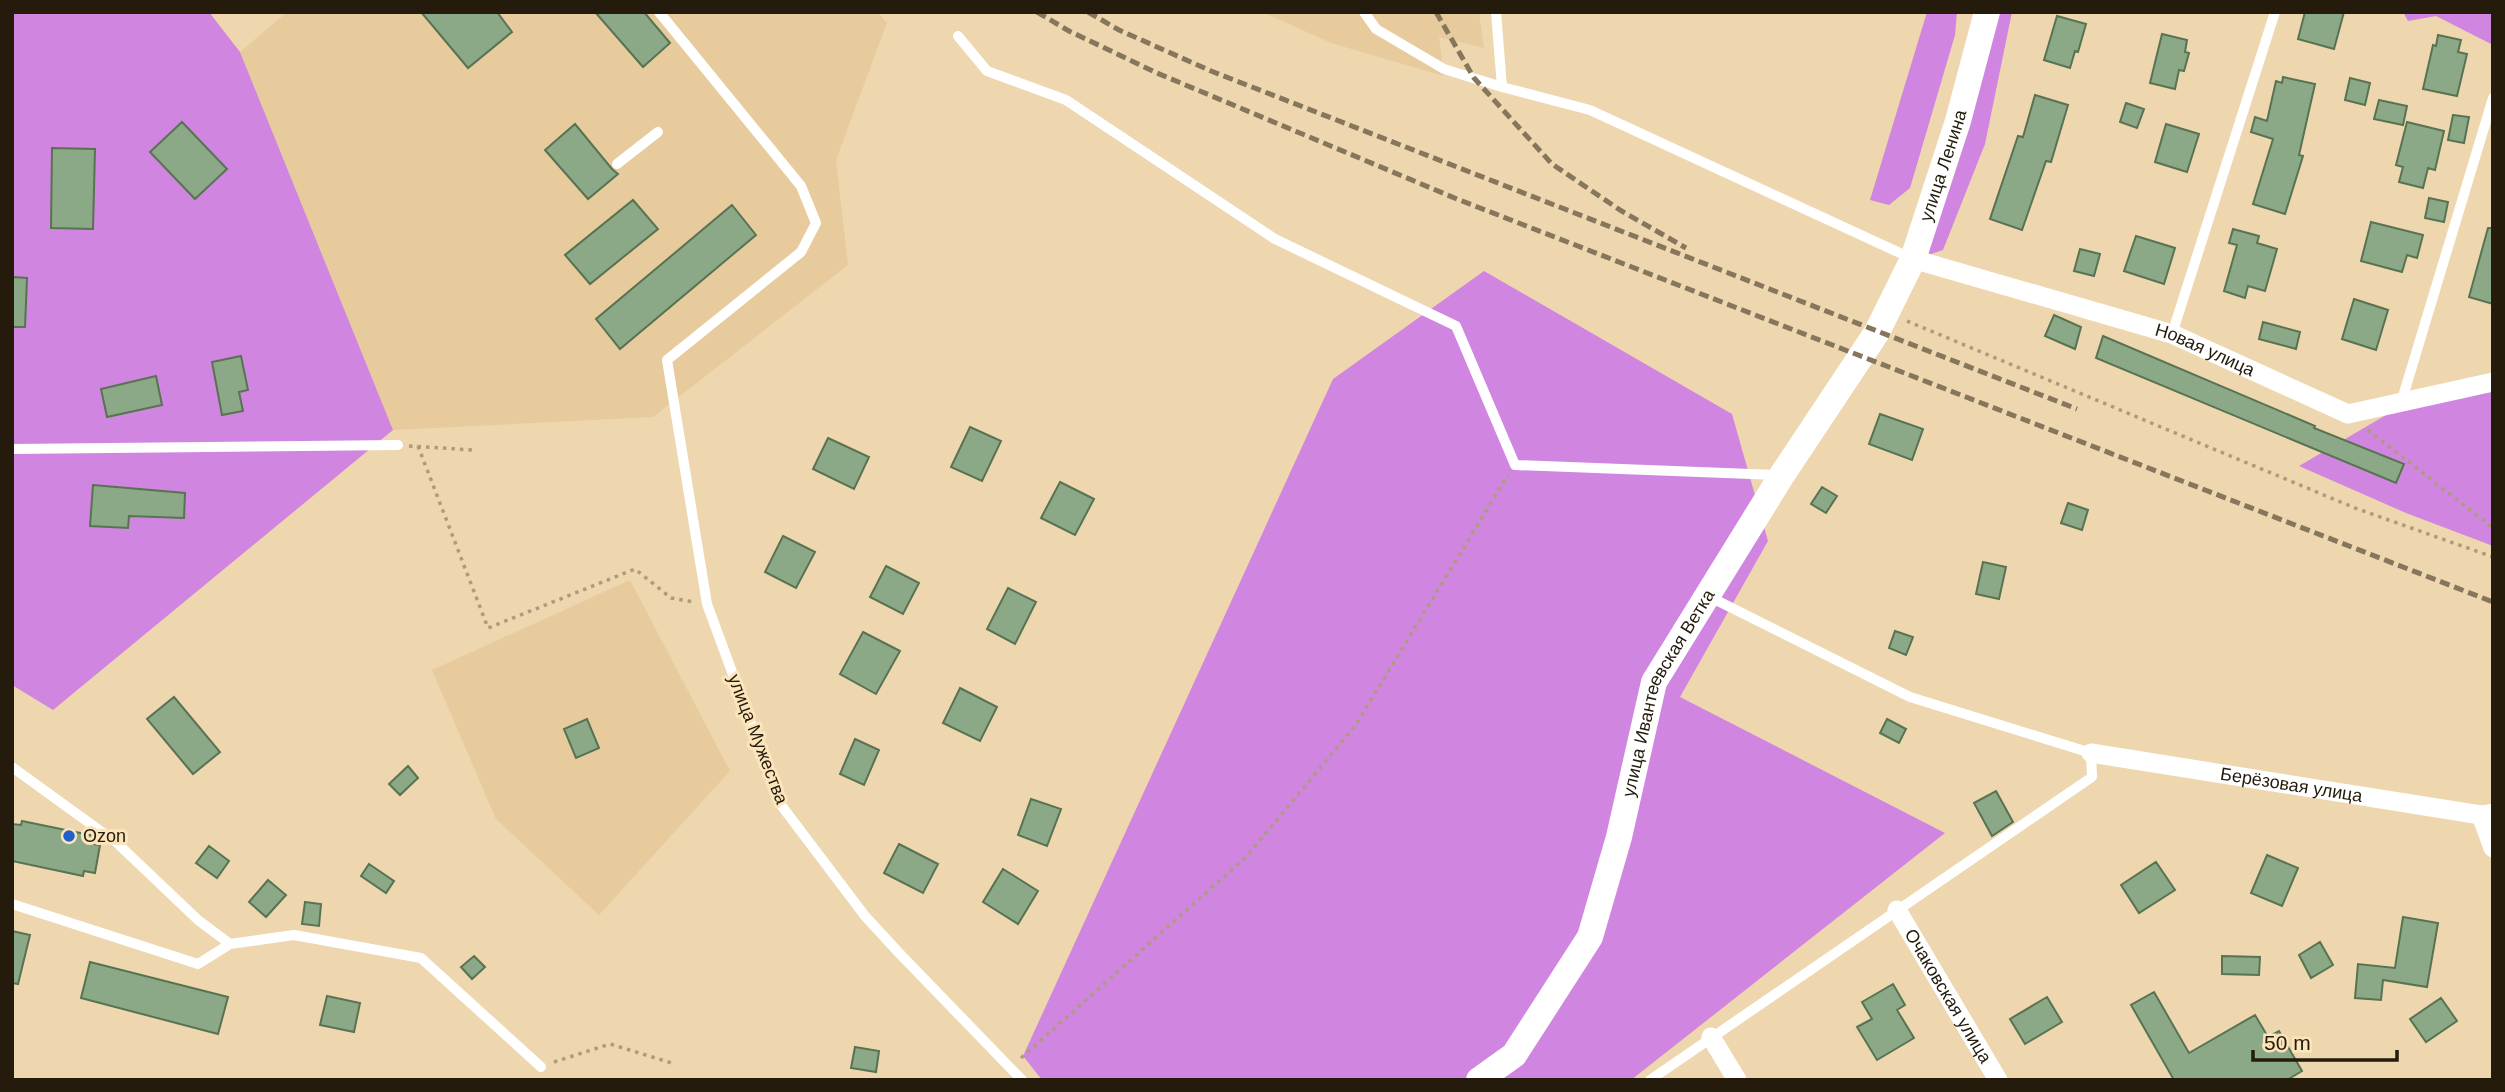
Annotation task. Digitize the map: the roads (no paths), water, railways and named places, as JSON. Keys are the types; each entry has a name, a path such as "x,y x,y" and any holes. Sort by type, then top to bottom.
{"main road":[{"name":"улица Ленина","path":"1887,313 1913,259 1958,121 1987,12"},
{"name":"улица Ивантеевская Ветка","path":"1479,1080 1514,1055 1590,937 1619,837 1654,682 1782,475 1887,313"}],"street":[{"name":"Новая улица","path":"1913,259 2172,334 2348,414 2401,403"},
{"path":"2401,403 2493,382"},
{"name":"Берёзовая улица","path":"2091,753 2487,814"},
{"path":"2487,814 2493,848"},
{"name":"Очаковская улица","path":"1897,910 1998,1080"},
{"path":"1711,1037 1737,1080"}],"lane":[{"name":"улица Мужества","path":"659,12 801,186 816,223 802,252 667,360 707,604 780,805 874,925 1022,1080"},
{"path":"1364,12 1376,29 1444,69 1590,110 1913,259"},
{"path":"1496,12 1502,87"},
{"path":"2172,334 2275,12"},
{"path":"958,36 987,71 1066,100 1275,239 1456,326 1515,465 1782,475"},
{"path":"2401,403 2493,99"},
{"path":"617,164 657,132"},
{"path":"12,449 398,445"},
{"path":"1650,1080 2092,777 2091,753 1910,698 1708,596"},
{"path":"12,767 117,843 198,920 230,944"},
{"path":"12,904 198,964 230,944 294,935 421,958 541,1067"}],"railway":[{"path":"1037,12 1069,31 1157,73 1457,199 2493,602"},
{"path":"1088,12 1119,30 1211,71 2077,409"},
{"path":"1436,12 1474,78 1552,164 1620,210 1686,248"}],"place":[{"name":"Ozon","path":"69,836"}]}
